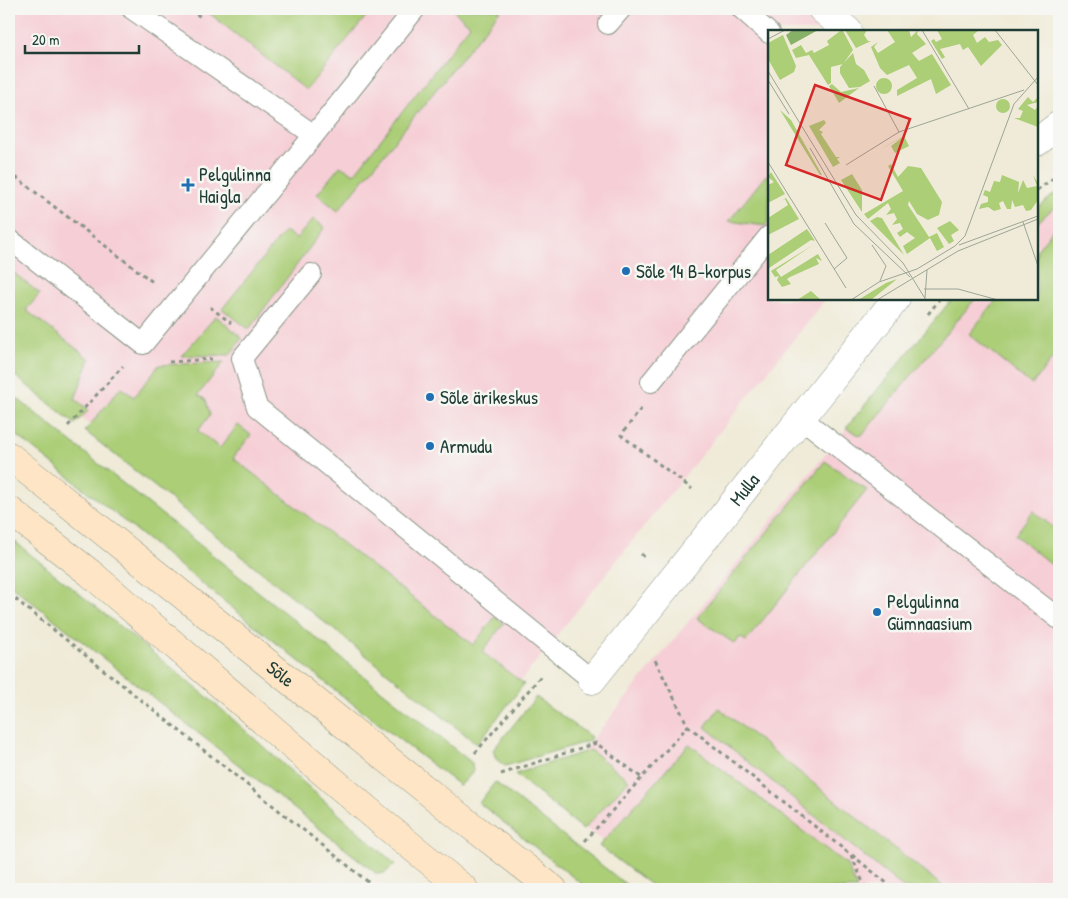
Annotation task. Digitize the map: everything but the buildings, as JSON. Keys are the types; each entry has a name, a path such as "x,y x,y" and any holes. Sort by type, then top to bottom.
{"main road":[{"name":"Sõle","path":"9,456 448,808 553,889"},
{"path":"9,510 90,573 385,825 464,889"}],"street":[{"path":"822,9 847,30"},
{"path":"1038,141 1059,125"},
{"name":"Mulla","path":"592,680 895,300"}],"lane":[{"path":"132,9 314,135"},
{"path":"9,239 143,344 415,9"},
{"path":"608,24 621,9"},
{"path":"742,9 768,32"},
{"path":"651,382 768,237"},
{"path":"310,274 242,358 257,407 592,680"},
{"path":"801,418 1059,619"}],"path":[{"path":"190,9 205,20"},
{"path":"9,172 157,286 187,290 256,342"},
{"path":"1038,189 1059,174"},
{"path":"927,314 939,300"},
{"path":"651,382 658,387 621,435 692,489"},
{"path":"9,594 377,889"},
{"path":"475,753 560,654"},
{"path":"653,655 688,726 894,889"},
{"path":"585,841 688,726"},
{"path":"501,774 596,742 642,778"},
{"path":"851,855 866,889"}],"shaded area":[{"path":"9,9 796,9 821,30 768,30 768,300 825,300 479,733 9,361"},
{"name":"Pelgulinna Gümnaasium","path":"1059,190 1059,889 662,889 546,796 951,300 1038,300 1038,208"}],"green space":[{"path":"204,9 372,9 306,90"},
{"path":"452,9 501,9 338,211 317,194 340,166 354,174 470,25"},
{"path":"766,175 768,177 768,222 765,226 729,221"},
{"path":"1059,190 1059,203 1038,222 1038,208"},
{"path":"313,219 325,227 249,329 222,309 285,231 296,239"},
{"path":"1059,222 1059,350 1032,385 969,334 996,300 1038,300 1038,249"},
{"path":"9,269 40,294 26,310 90,359 75,399 89,410 75,424 9,371"},
{"path":"951,300 974,300 861,436 846,428"},
{"path":"216,316 242,338 230,355 181,356"},
{"path":"224,362 198,395 206,400 210,415 198,431 220,448 238,425 251,435 233,458 473,645 495,617 504,623 482,652 524,684 477,744 85,431 121,387 134,397 159,365"},
{"path":"9,392 472,763 473,772 460,786 340,694 9,429"},
{"path":"825,461 867,490 746,641 740,637 735,644 697,618"},
{"path":"1033,511 1059,532 1059,571 1015,535"},
{"path":"9,537 211,700 395,864 385,873 377,874 9,584"},
{"path":"536,697 591,737 589,741 505,766 496,759 493,750"},
{"path":"719,708 946,889 905,889 705,727"},
{"path":"689,744 847,865 857,889 656,889 599,846"},
{"path":"590,750 629,780 583,830 515,774"},
{"path":"495,782 632,889 588,889 479,803"}],"place":[{"name":"Pelgulinna Haigla","path":"188,185"},
{"name":"Sõle 14 B-korpus","path":"626,271"},
{"name":"Sõle ärikeskus","path":"430,397"},
{"name":"Armudu","path":"430,446"},
{"name":"Pelgulinna Gümnaasium","path":"877,612"}]}
